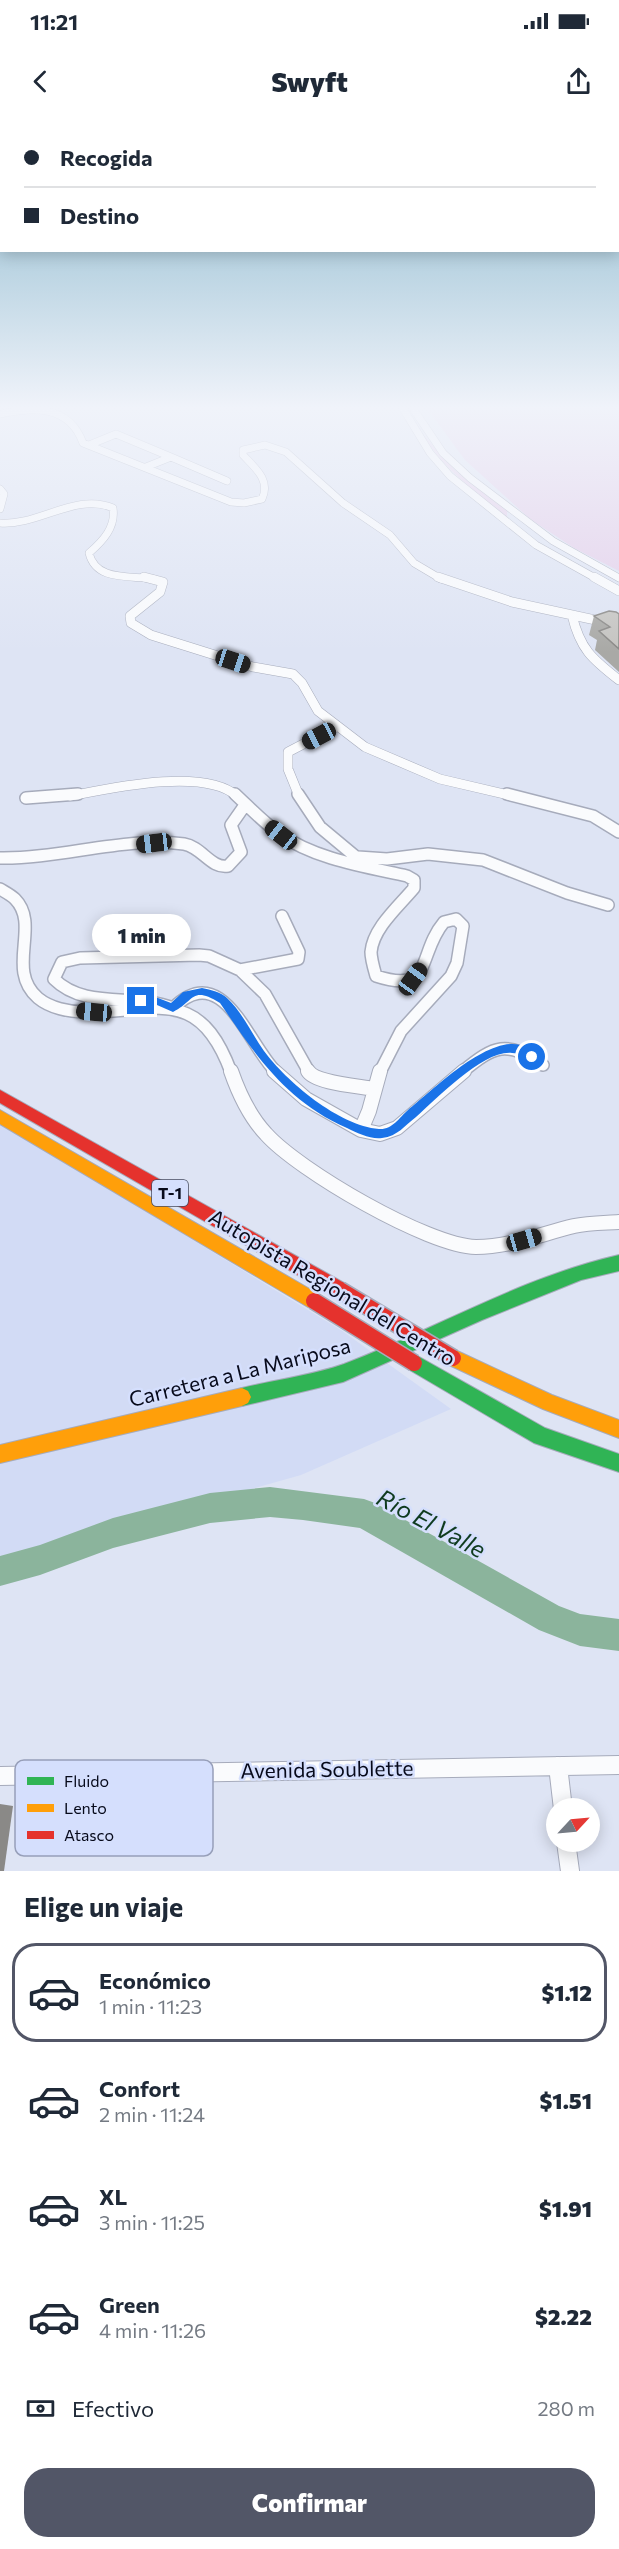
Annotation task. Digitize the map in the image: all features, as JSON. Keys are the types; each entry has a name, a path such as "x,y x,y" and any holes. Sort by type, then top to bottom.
{"main road":[{"name":"Autopista Regional del Centro","path":"0,1096 340,1290 453,1358 549,1403 619,1429"},
{"name":"Autopista Regional del Centro","path":"0,1116 314,1301 414,1363 542,1436 619,1463"},
{"name":"Carretera a La Mariposa","path":"0,1454 343,1373 486,1310 580,1272 619,1263"}],"street":[{"path":"0,489 4,494 0,509"},
{"path":"197,489 219,498 244,503 262,499 267,489"},
{"path":"327,489 340,501 389,535 408,557 425,571 477,591 619,625"},
{"path":"466,489 536,545 619,591"},
{"path":"484,489 553,541 619,578"},
{"path":"0,524 10,526 22,524 87,504 108,505 113,508 114,515 105,538 89,553 91,565 96,569 129,578 158,578 163,582 160,592 130,616 131,623 151,635 253,667 293,674 302,683 318,711 365,747 440,779 593,816 619,832"},
{"path":"572,615 578,642 586,655 619,680"},
{"path":"336,727 288,752 285,761 292,782 315,821 368,866"},
{"path":"26,798 70,796 129,784 162,781 199,783 229,789 281,835 300,845 339,860 406,876 414,880 414,888 381,928 371,953 376,976 396,983 413,979 426,961 441,925 447,919 455,918 461,921 464,929 456,967 395,1039 374,1089 369,1117 361,1130"},
{"path":"0,858 28,860 154,843 185,844 196,848 212,864 229,865 241,852 231,825 245,805"},
{"path":"357,857 387,860 428,854 464,856 483,860 567,893 608,905"},
{"path":"0,889 17,899 24,911 22,965 25,981 38,999 63,1010 94,1012 173,1008 186,994 202,992 213,994 224,1000 262,1056 289,1086 330,1116 361,1130 380,1134 397,1128 484,1054 508,1048 521,1050 543,1065"},
{"path":"240,970 298,959 299,952 282,916"},
{"path":"374,1089 319,1079 310,1075 265,994 240,970 209,956 71,959 58,964 54,979 60,987 66,990 122,1000 158,1002 198,1019 210,1029 221,1048 232,1078 252,1117 288,1155 332,1185 406,1223 450,1243 473,1247 524,1240 576,1226 619,1222"},
{"name":"Avenida Soublette","path":"213,1772 619,1765"},
{"path":"558,1766 562,1798"},
{"name":"Avenida Soublette","path":"0,1776 15,1776"},
{"path":"568,1852 570,1871"}],"shaded area":[{"path":"471,489 479,489 507,511 507,517"},
{"path":"497,489 619,489 619,571 574,548 530,519"},
{"path":"0,1123 341,1330 451,1409 301,1475 163,1514 0,1573"}],"building":[{"path":"609,611 619,614 619,649 599,631 610,627 594,616"}],"waterway":[{"name":"Río El Valle","path":"0,1571 40,1560 113,1533 210,1508 270,1502 303,1505 364,1514 550,1619 580,1630 619,1635"}],"traffic: fast":[{"path":"242,1397 343,1373 476,1314 580,1272 619,1263"},
{"path":"414,1363 541,1436 619,1463"}],"traffic: slow":[{"path":"0,1116 314,1301"},
{"path":"453,1358 549,1403 619,1429"},
{"path":"0,1454 242,1397"}],"traffic: jam":[{"path":"0,1096 340,1290"},
{"path":"340,1290 453,1358"},
{"path":"314,1301 414,1363"}],"route":[{"path":"141,1001 158,1002 173,1008 186,994 202,992 213,994 224,1000 262,1056 289,1086 330,1116 361,1130 380,1134 397,1128 484,1054 508,1048 521,1050 532,1057"}]}
